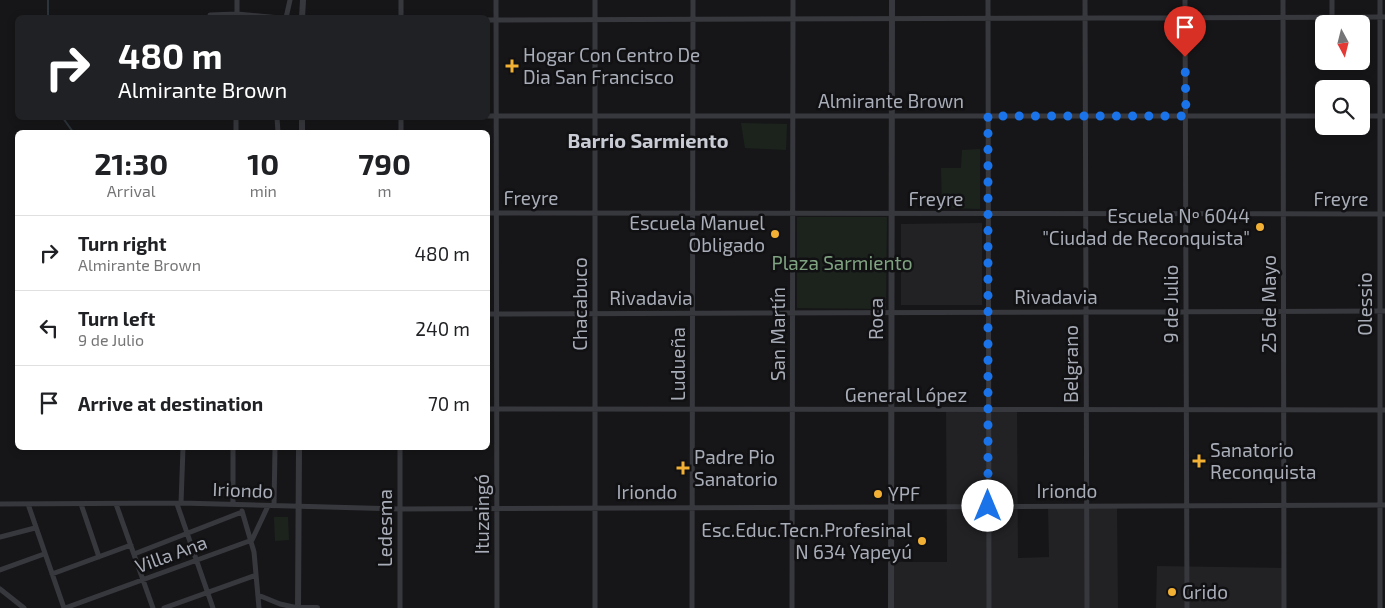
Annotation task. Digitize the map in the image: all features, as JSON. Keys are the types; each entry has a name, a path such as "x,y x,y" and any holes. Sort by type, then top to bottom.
{"street":[{"path":"237,0 237,15"},
{"path":"287,15 290,0"},
{"path":"302,15 303,0"},
{"path":"401,0 401,15"},
{"name":"Ituzaingó","path":"496,0 497,608"},
{"name":"Chacabuco","path":"595,0 595,608"},
{"name":"Ludueña","path":"692,608 694,0"},
{"name":"San Martín","path":"792,608 793,0"},
{"name":"Roca","path":"891,608 892,0"},
{"path":"988,0 989,608"},
{"name":"Belgrano","path":"1085,0 1087,608"},
{"name":"9 de Julio","path":"1185,0 1187,608"},
{"name":"25 de Mayo","path":"1283,0 1284,608"},
{"path":"1332,0 1332,15"},
{"name":"Olessio","path":"1380,0 1382,17 1383,311 1383,505 1380,608"},
{"path":"490,20 1315,17"},
{"name":"Almirante Brown","path":"490,116 1315,116"},
{"name":"Freyre","path":"490,214 1382,214"},
{"name":"Rivadavia","path":"490,314 1383,311"},
{"name":"General López","path":"490,409 1383,410"},
{"path":"182,450 179,504 187,534 214,608"},
{"path":"233,450 233,504"},
{"path":"274,506 275,450"},
{"path":"298,608 296,507 299,450"},
{"name":"Ledesma","path":"400,450 400,608"},
{"name":"Iriondo","path":"0,504 233,504 400,509 1383,505"},
{"path":"28,504 44,554 65,608"},
{"path":"81,504 99,557"},
{"path":"116,504 153,608"},
{"path":"242,505 242,512 252,540 259,608"},
{"path":"252,540 268,506"},
{"path":"134,554 242,512"},
{"path":"0,537 35,528"},
{"name":"Villa Ana","path":"65,608 252,540"},
{"path":"52,574 131,545"},
{"path":"0,570 44,554"},
{"path":"164,608 256,575"},
{"path":"0,589 24,608"},
{"path":"258,595 280,604 298,608 317,608"}],"shaded area":[{"path":"982,223 982,305 901,305 901,224"},
{"path":"946,408 1017,408 1018,558 1049,557 1048,507 1117,506 1118,608 893,608 893,562 947,562"},
{"path":"1157,566 1286,568 1285,608 1156,608"}],"green space":[{"path":"741,123 787,124 786,150 745,148"},
{"path":"980,149 980,209 942,208 941,168 961,168 962,150"},
{"name":"Plaza Sarmiento","path":"797,217 887,217 886,309 797,308"},
{"path":"274,517 288,517 289,540 275,541"}],"waterway":[{"path":"48,0 48,15"},
{"path":"64,120 72,130"}],"place":[{"name":"Hogar Con Centro De Dia San Francisco","path":"512,66"},
{"name":"Escuela Nº 6044 \"Ciudad de Reconquista\"","path":"1260,227"},
{"name":"Escuela Manuel Obligado","path":"775,234"},
{"name":"Sanatorio Reconquista","path":"1199,461"},
{"name":"Padre Pio Sanatorio","path":"683,468"},
{"name":"YPF","path":"878,494"},
{"name":"Esc.Educ.Tecn.Profesinal N 634 Yapeyú","path":"922,541"},
{"name":"Grido","path":"1172,592"}],"district":[{"name":"Barrio Sarmiento","path":"648,141"}],"route":[{"path":"988,506 988,116 1186,116 1185,57"}]}
